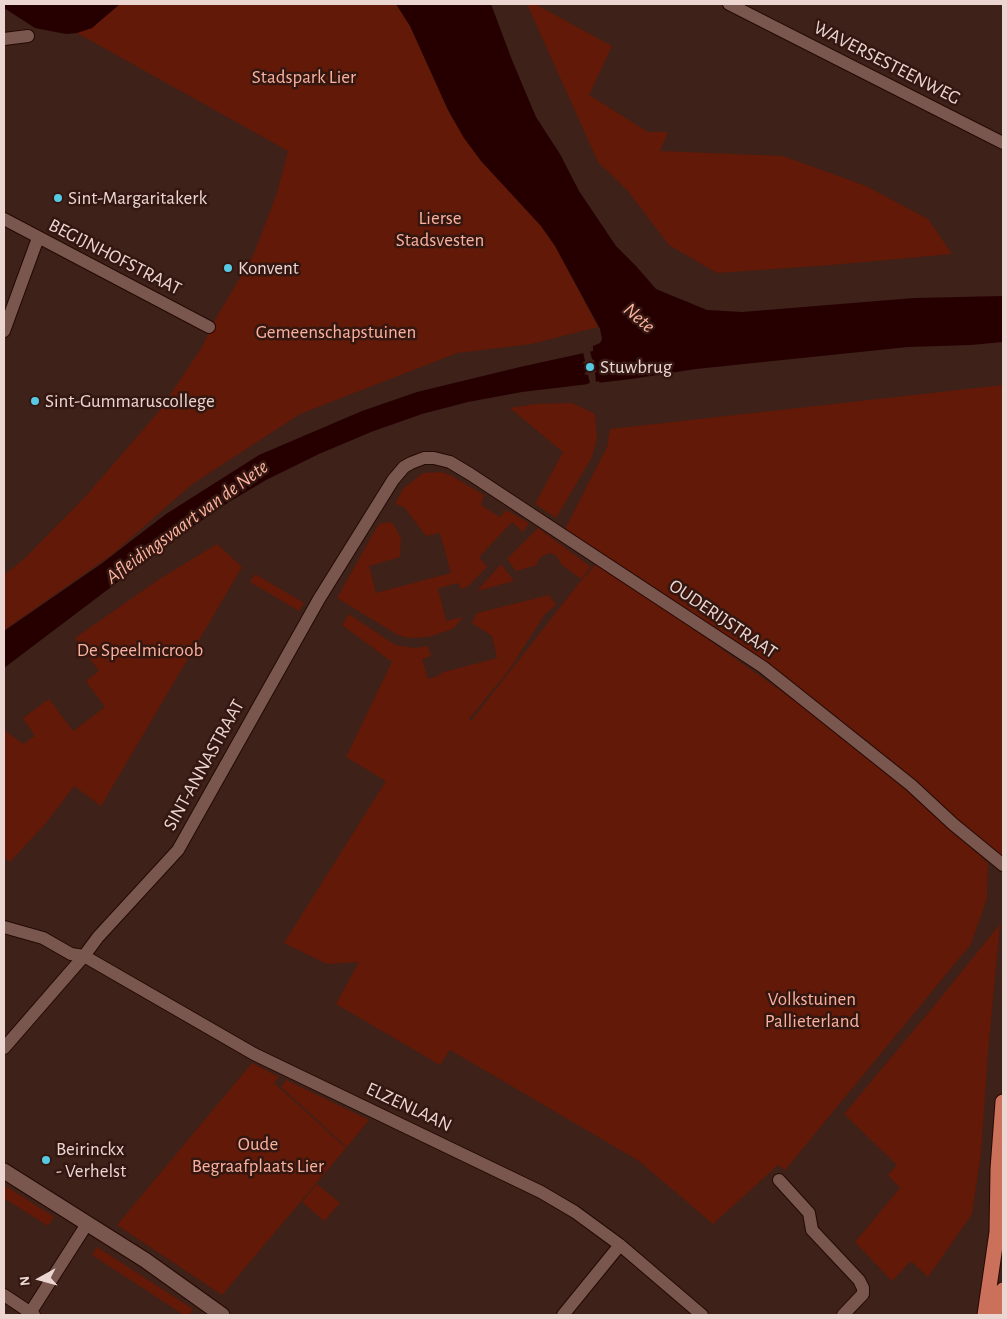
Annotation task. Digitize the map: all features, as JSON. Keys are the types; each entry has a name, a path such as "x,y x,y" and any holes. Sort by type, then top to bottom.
{"highway":[{"path":"986,1315 996,1232 1003,1102"},
{"path":"999,1315 1003,1290"}],"street":[{"name":"WAVERSESTEENWEG","path":"729,4 937,108 976,131 1003,143"},
{"path":"4,39 28,36"},
{"name":"BEGIJNHOFSTRAAT","path":"4,219 210,327"},
{"path":"4,331 38,238"},
{"name":"OUDERIJSTRAAT","path":"398,473 411,463 424,458 434,458 450,462 470,474 779,678 912,785 953,824 1003,865"},
{"name":"SINT-ANNASTRAAT","path":"4,1048 84,956 98,937 181,846 319,599 398,473"},
{"name":"ELZENLAAN","path":"4,927 42,938 71,954 84,956 254,1054 541,1192 575,1212 620,1245 702,1315"},
{"path":"4,1171 145,1260 222,1315"},
{"path":"779,1180 809,1214 812,1230 858,1280 863,1288 863,1294 843,1315"},
{"path":"4,1295 32,1314 87,1224"},
{"path":"564,1315 620,1245"}],"green space":[{"path":"40,4 396,4 410,26 448,110 464,138 481,161 541,226 555,246 598,327 531,344 457,353 300,414 191,485 114,553 4,630 4,575 24,559 85,497 160,410 202,347 216,318 253,256 277,193 288,151 77,33"},
{"path":"527,4 535,4 612,46 589,95 648,132 668,132 660,151 783,156 866,186 928,219 952,254 717,273 669,245 627,190 598,162"},
{"path":"1003,385 1003,859 869,742 763,661 565,529 607,447 610,429"},
{"path":"572,403 595,414 597,438 592,457 556,518 535,504 563,452 510,408 535,404"},
{"path":"442,472 484,495 481,505 500,517 506,510 529,523 523,532 512,522 479,557 487,567 467,587 461,589 459,583 438,588 446,621 463,617 453,629 428,637 408,638 398,635 337,598 378,525 383,523 391,522 396,528 401,539 400,557 369,566 376,593 451,573 440,533 426,536 404,507 395,504 403,489 423,473"},
{"path":"538,528 591,567 581,579 561,564 557,556 551,553 544,555 538,560 537,565 516,571 507,559"},
{"name":"De Speelmicroob","path":"217,544 242,567 101,806 74,786 46,823 10,862 4,857 4,730 23,744 35,736 23,718 49,699 73,731 105,707 86,681 99,671 75,638 158,580"},
{"name":"Volkstuinen Pallieterland","path":"598,562 845,736 988,863 987,898 971,944 785,1170 778,1165 713,1224 639,1161 450,1050 440,1065 336,1004 359,962 327,964 284,943 386,781 346,757 392,662 342,625 349,614 395,645 415,648 428,646 431,656 422,659 428,679 441,675 440,673 497,658 492,636 472,623 477,613 549,595 556,605 545,614 509,670 469,719 471,721 579,583"},
{"path":"501,564 514,581 477,591"},
{"path":"255,574 304,603 299,611 250,582"},
{"path":"1000,924 981,1153 972,1214 928,1277 911,1261 892,1281 855,1242 900,1188 888,1175 897,1165 844,1114"},
{"name":"Oude Begraafplaats Lier","path":"252,1063 279,1077 274,1083 346,1148 222,1295 117,1225"},
{"path":"286,1080 369,1120 347,1147 281,1087"},
{"path":"317,1184 340,1203 324,1221 302,1202"},
{"path":"4,1185 54,1217 48,1226 4,1198"},
{"path":"97,1247 193,1309 189,1315 184,1315 92,1255"}],"water":[{"path":"4,4 120,4 92,28 66,34 35,28 4,8"},
{"path":"396,4 491,4 536,117 560,154 579,191 616,246 656,289 707,310 742,312 914,298 1003,296 1003,342 908,347 696,369 522,392 468,402 422,414 371,432 319,454 266,480 229,502 176,538 4,668 4,631 101,564 166,514 259,455 362,411 417,392 593,351 593,346 600,343 602,339 600,329 555,246 541,226 481,161 464,138 448,110 410,26"}],"pier":[{"name":"Stuwbrug","path":"592,343 593,350 590,351 592,359 595,361 593,363 594,370 597,371 595,373 596,382 599,381 600,385 588,387 587,384 590,383 588,375 584,374 587,371 586,364 582,363 585,361 583,352 580,350 591,349"}],"place":[{"name":"Sint-Margaritakerk","path":"58,198"},
{"name":"Konvent","path":"228,268"},
{"name":"Stuwbrug","path":"590,367"},
{"name":"Sint-Gummaruscollege","path":"35,401"},
{"name":"Beirinckx - Verhelst","path":"46,1160"}],"park label":[{"name":"Stadspark Lier","path":"304,77"},
{"name":"Lierse Stadsvesten","path":"440,229"},
{"name":"Gemeenschapstuinen","path":"336,332"}],"water label":[{"name":"Nete","path":"639,318"},
{"name":"Afleidingsvaart van de Nete","path":"187,522"}]}
